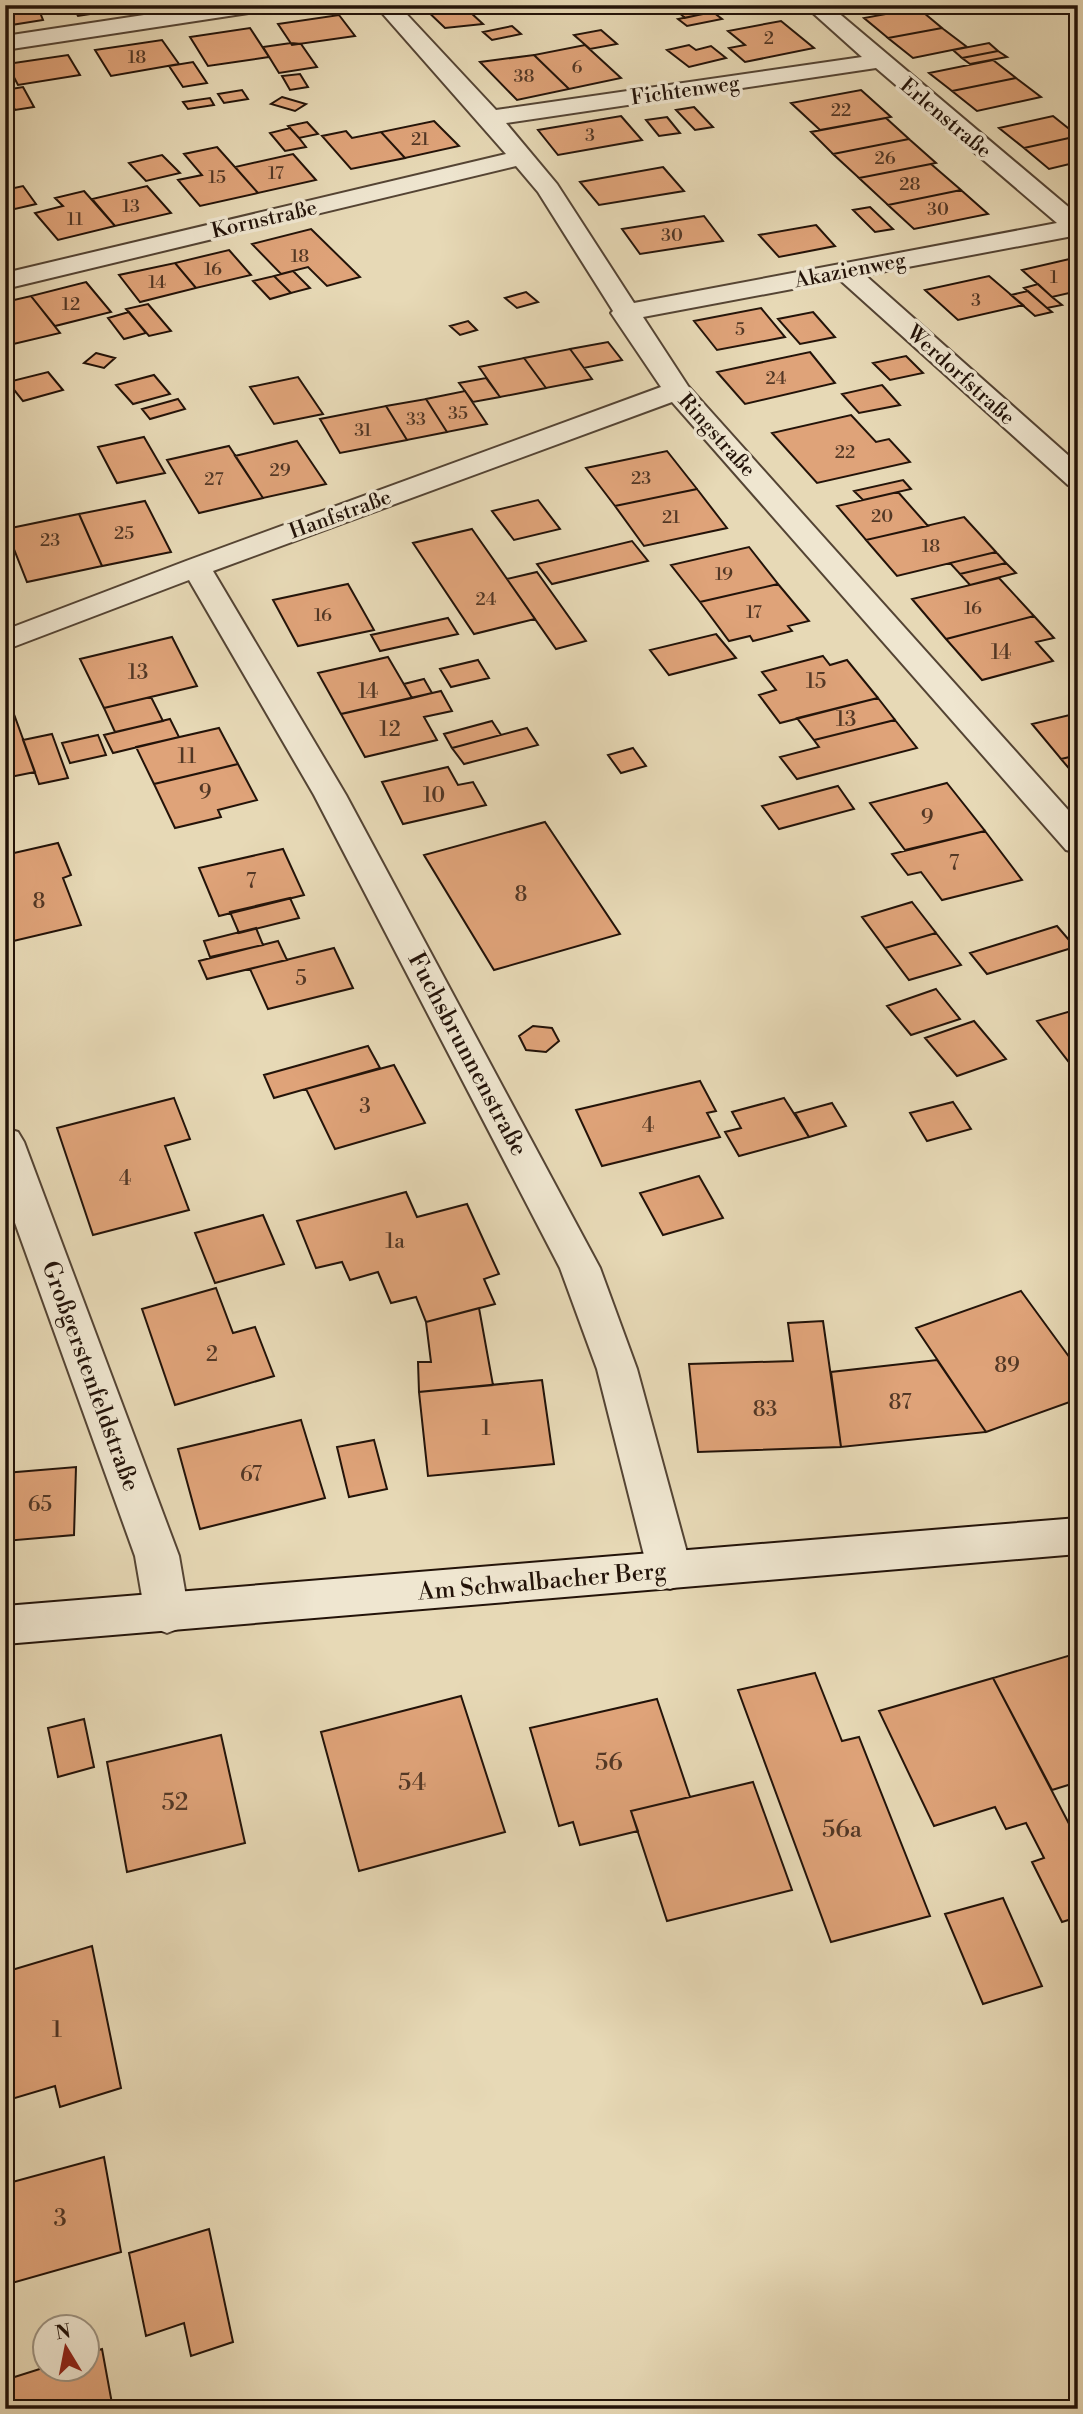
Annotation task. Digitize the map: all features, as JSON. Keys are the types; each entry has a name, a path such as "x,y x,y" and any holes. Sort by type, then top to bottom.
{"street":[{"path":"5,43 255,5"},
{"name":"Ringstraße","path":"386,5 489,118 548,189 624,313 677,391 1078,842"},
{"name":"Erlenstraße","path":"815,5 1077,228"},
{"name":"Fichtenweg","path":"489,118 880,61"},
{"name":"Kornstraße","path":"5,281 522,158"},
{"name":"Akazienweg","path":"624,313 1077,228"},
{"name":"Werdorfstraße","path":"845,271 1078,479"},
{"name":"Hanfstraße","path":"5,641 196,567 677,391"},
{"name":"Fuchsbrunnenstraße","path":"196,567 336,807 580,1268 617,1369 670,1571"},
{"name":"Großgerstenfeldstraße","path":"5,1142 158,1556 167,1614"},
{"name":"Am Schwalbacher Berg","path":"5,1625 167,1614 1078,1536"}],"building":[{"path":"5,5 37,5 43,20 5,26"},
{"path":"72,5 127,5 129,8 78,16"},
{"path":"421,5 486,5 489,8 470,12 483,24 445,28"},
{"path":"670,5 743,5 685,18"},
{"path":"918,8 942,28 888,38 864,18"},
{"path":"713,12 722,19 687,26 678,19"},
{"path":"339,15 355,36 292,45 278,24"},
{"path":"781,21 814,48 745,62 729,48 745,45 728,31"},
{"path":"512,26 521,34 492,40 483,32"},
{"path":"250,28 269,57 208,66 190,37"},
{"path":"942,28 967,47 913,58 888,38"},
{"path":"601,30 617,44 590,49 574,35"},
{"path":"162,40 179,64 111,76 95,50"},
{"path":"989,43 998,51 962,58 953,50"},
{"path":"301,44 317,67 279,73 263,47"},
{"path":"585,45 621,78 569,89 534,55"},
{"path":"689,45 696,50 711,46 726,58 689,67 667,50"},
{"path":"998,51 1007,57 970,64 962,58"},
{"path":"68,55 80,75 18,85 7,64"},
{"path":"534,55 569,89 517,100 480,62"},
{"path":"993,60 1016,78 952,91 929,73"},
{"path":"193,62 207,83 183,87 169,66"},
{"path":"300,74 308,87 290,90 282,76"},
{"path":"1016,78 1041,97 977,111 952,91"},
{"path":"23,87 34,107 15,110 5,90"},
{"path":"242,90 248,99 224,103 218,94"},
{"path":"861,90 891,117 820,130 791,103"},
{"path":"282,97 306,104 295,111 271,104"},
{"path":"210,98 214,105 188,109 183,102"},
{"path":"694,107 713,127 695,130 676,110"},
{"path":"621,116 642,140 558,155 538,130"},
{"path":"1053,116 1078,136 1024,148 999,128"},
{"path":"667,117 680,133 659,136 646,120"},
{"path":"886,118 909,139 833,154 811,132"},
{"path":"434,121 459,146 405,158 381,132"},
{"path":"307,122 318,134 299,138 288,126"},
{"path":"290,128 306,147 285,151 270,133"},
{"path":"346,131 352,138 381,132 405,158 351,169 322,136"},
{"path":"1078,136 1078,162 1049,169 1024,148"},
{"path":"909,139 936,163 859,178 833,154"},
{"path":"217,147 258,193 200,206 178,180 202,175 184,154"},
{"path":"293,154 316,180 258,193 235,167"},
{"path":"162,155 180,173 146,181 129,163"},
{"path":"931,164 961,190 888,205 859,178"},
{"path":"663,167 684,191 599,205 580,182"},
{"path":"23,186 36,204 15,209 5,196 5,190"},
{"path":"147,186 171,213 115,226 92,199"},
{"path":"961,190 988,214 914,229 888,205"},
{"path":"84,191 115,226 58,240 35,213 63,206 55,198"},
{"path":"870,207 893,229 875,232 853,210"},
{"path":"704,216 723,241 640,254 622,229"},
{"path":"816,225 835,246 779,257 759,235"},
{"path":"311,229 360,277 327,286 308,267 281,274 252,244"},
{"path":"229,250 251,275 196,288 175,263"},
{"path":"1078,257 1078,291 1052,297 1022,270"},
{"path":"175,263 196,288 140,302 119,275"},
{"path":"293,271 310,288 291,293 274,276"},
{"path":"274,276 291,293 270,299 253,281"},
{"path":"989,276 1023,305 958,320 925,290"},
{"path":"86,282 111,312 55,326 31,296"},
{"path":"1038,284 1062,305 1047,308 1024,288"},
{"path":"1028,291 1052,312 1035,316 1011,295"},
{"path":"526,292 538,302 517,308 505,298"},
{"path":"31,296 60,333 5,346 5,302"},
{"path":"148,304 171,331 149,336 126,309"},
{"path":"761,308 785,337 717,350 694,321"},
{"path":"129,312 146,333 124,339 108,318"},
{"path":"813,312 835,337 800,344 778,319"},
{"path":"468,321 477,330 460,335 450,326"},
{"path":"608,342 622,360 584,368 570,349"},
{"path":"570,349 592,379 546,388 524,358"},
{"path":"810,352 835,383 745,404 717,372"},
{"path":"96,353 115,358 104,368 84,363"},
{"path":"906,356 923,373 890,380 873,363"},
{"path":"524,358 546,388 500,397 479,367"},
{"path":"48,372 63,390 23,401 8,382"},
{"path":"154,375 170,394 133,404 116,385"},
{"path":"298,377 323,414 274,424 250,387"},
{"path":"486,378 500,397 473,402 459,383"},
{"path":"882,385 900,405 859,413 842,394"},
{"path":"465,391 487,424 447,432 426,399"},
{"path":"178,399 185,409 150,419 142,409"},
{"path":"426,399 447,432 407,440 386,406"},
{"path":"386,406 407,440 340,453 320,419"},
{"path":"851,415 876,442 889,439 910,462 817,483 772,433"},
{"path":"144,437 165,473 117,483 98,447"},
{"path":"297,441 326,484 263,498 235,456"},
{"path":"229,446 263,498 199,513 167,460"},
{"path":"667,451 697,489 615,506 586,468"},
{"path":"903,480 911,489 863,500 854,491"},
{"path":"697,489 727,528 644,546 615,506"},
{"path":"898,492 928,526 866,540 837,506"},
{"path":"538,500 560,529 514,540 492,511"},
{"path":"145,501 171,552 102,566 79,514"},
{"path":"79,514 102,566 27,582 6,529"},
{"path":"964,517 996,552 897,576 866,540"},
{"path":"472,529 535,619 474,634 413,543"},
{"path":"632,541 648,561 552,584 537,564"},
{"path":"749,547 778,584 700,602 671,565"},
{"path":"996,552 1006,563 960,574 950,563"},
{"path":"1006,563 1016,573 970,585 960,574"},
{"path":"537,572 586,641 556,649 507,579"},
{"path":"999,578 1034,616 946,639 912,599"},
{"path":"348,584 374,630 298,646 273,600"},
{"path":"778,584 809,621 788,626 792,631 753,641 750,636 729,641 700,602"},
{"path":"1034,616 1054,638 1036,642 1053,661 982,680 946,639"},
{"path":"448,618 458,634 380,651 371,635"},
{"path":"716,634 736,658 669,675 650,650"},
{"path":"172,637 197,686 104,708 80,659"},
{"path":"823,656 830,665 847,660 878,698 780,723 759,695 776,690 762,672"},
{"path":"388,657 412,698 341,714 318,673"},
{"path":"478,660 489,678 451,687 440,669"},
{"path":"424,679 432,693 412,698 404,684"},
{"path":"441,691 452,711 424,717 437,740 365,757 341,714"},
{"path":"151,697 163,721 115,732 104,708"},
{"path":"878,698 895,720 814,740 797,718"},
{"path":"11,706 35,772 5,778 5,707"},
{"path":"1078,713 1078,755 1061,759 1032,724"},
{"path":"170,719 179,737 113,753 104,735"},
{"path":"895,720 917,748 797,779 780,757 819,747 814,740"},
{"path":"492,721 501,735 452,748 444,734"},
{"path":"219,728 238,764 154,784 136,747"},
{"path":"527,728 538,745 464,764 452,748"},
{"path":"52,734 68,778 39,784 23,740"},
{"path":"98,735 106,755 70,763 62,743"},
{"path":"633,748 646,766 621,773 608,755"},
{"path":"1078,755 1078,779 1061,759"},
{"path":"238,764 257,800 218,810 221,817 175,828 154,784"},
{"path":"448,767 458,785 473,782 486,805 403,824 382,782"},
{"path":"947,783 985,831 905,850 870,803"},
{"path":"838,786 854,809 779,829 762,806"},
{"path":"545,822 620,934 494,970 424,855"},
{"path":"985,831 1022,880 942,900 921,872 908,875 892,854"},
{"path":"58,843 71,875 63,878 81,925 5,943 5,855"},
{"path":"283,849 304,895 219,916 199,868"},
{"path":"290,898 299,918 239,933 230,912"},
{"path":"912,902 936,933 885,948 862,917"},
{"path":"1057,926 1075,947 987,974 970,953"},
{"path":"256,928 263,945 210,957 204,941"},
{"path":"936,933 961,965 909,980 885,948"},
{"path":"278,941 287,960 207,979 199,961"},
{"path":"334,948 353,988 268,1009 250,969"},
{"path":"936,989 960,1019 911,1035 887,1006"},
{"path":"1078,1009 1078,1069 1075,1070 1037,1021"},
{"path":"974,1021 1006,1059 957,1076 925,1038"},
{"path":"533,1026 552,1028 559,1041 546,1052 526,1050 519,1036"},
{"path":"368,1046 380,1068 274,1098 264,1075"},
{"path":"394,1065 425,1123 335,1149 306,1089"},
{"path":"700,1081 716,1111 707,1113 720,1137 602,1166 576,1110"},
{"path":"174,1098 190,1139 165,1146 189,1210 93,1235 57,1128"},
{"path":"784,1098 809,1137 739,1156 725,1132 741,1128 732,1112"},
{"path":"953,1102 971,1129 927,1141 910,1113"},
{"path":"832,1103 846,1126 809,1137 795,1113"},
{"path":"699,1176 723,1218 663,1235 640,1193"},
{"path":"406,1192 417,1217 467,1204 499,1274 484,1279 495,1304 426,1322 416,1297 391,1303 378,1272 350,1280 342,1262 316,1268 297,1221"},
{"path":"263,1215 284,1264 215,1283 195,1233"},
{"path":"216,1288 233,1333 255,1327 274,1376 175,1405 142,1309"},
{"path":"1021,1291 1078,1369 1078,1399 986,1432 916,1328"},
{"path":"479,1308 493,1385 419,1392 418,1362 431,1362 426,1322"},
{"path":"823,1321 841,1447 698,1452 689,1364 793,1361 788,1323"},
{"path":"937,1360 986,1432 841,1447 831,1372"},
{"path":"542,1380 554,1464 428,1476 419,1392"},
{"path":"301,1420 325,1498 200,1529 178,1449"},
{"path":"374,1440 387,1489 349,1497 337,1447"},
{"path":"76,1467 74,1535 5,1541 5,1473"},
{"path":"1078,1653 1078,1782 1052,1790 993,1678"},
{"path":"815,1673 842,1741 859,1737 930,1916 831,1942 738,1690"},
{"path":"993,1678 1078,1841 1078,1917 1062,1922 1032,1862 1044,1858 1026,1823 1006,1829 995,1807 934,1826 879,1711"},
{"path":"461,1696 505,1832 359,1871 321,1732"},
{"path":"657,1699 690,1797 631,1811 638,1831 580,1845 573,1822 559,1826 530,1728"},
{"path":"84,1719 94,1767 58,1777 48,1728"},
{"path":"221,1735 245,1843 127,1872 107,1762"},
{"path":"753,1782 792,1890 667,1921 631,1811"},
{"path":"1003,1898 1042,1986 983,2004 945,1914"},
{"path":"92,1946 121,2088 60,2107 55,2086 5,2101 5,1972"},
{"path":"104,2157 121,2252 5,2285 5,2184"},
{"path":"209,2229 233,2342 191,2356 184,2323 146,2336 129,2253"},
{"path":"102,2349 113,2409 5,2409 5,2380 32,2371 32,2382 102,2382"}]}
